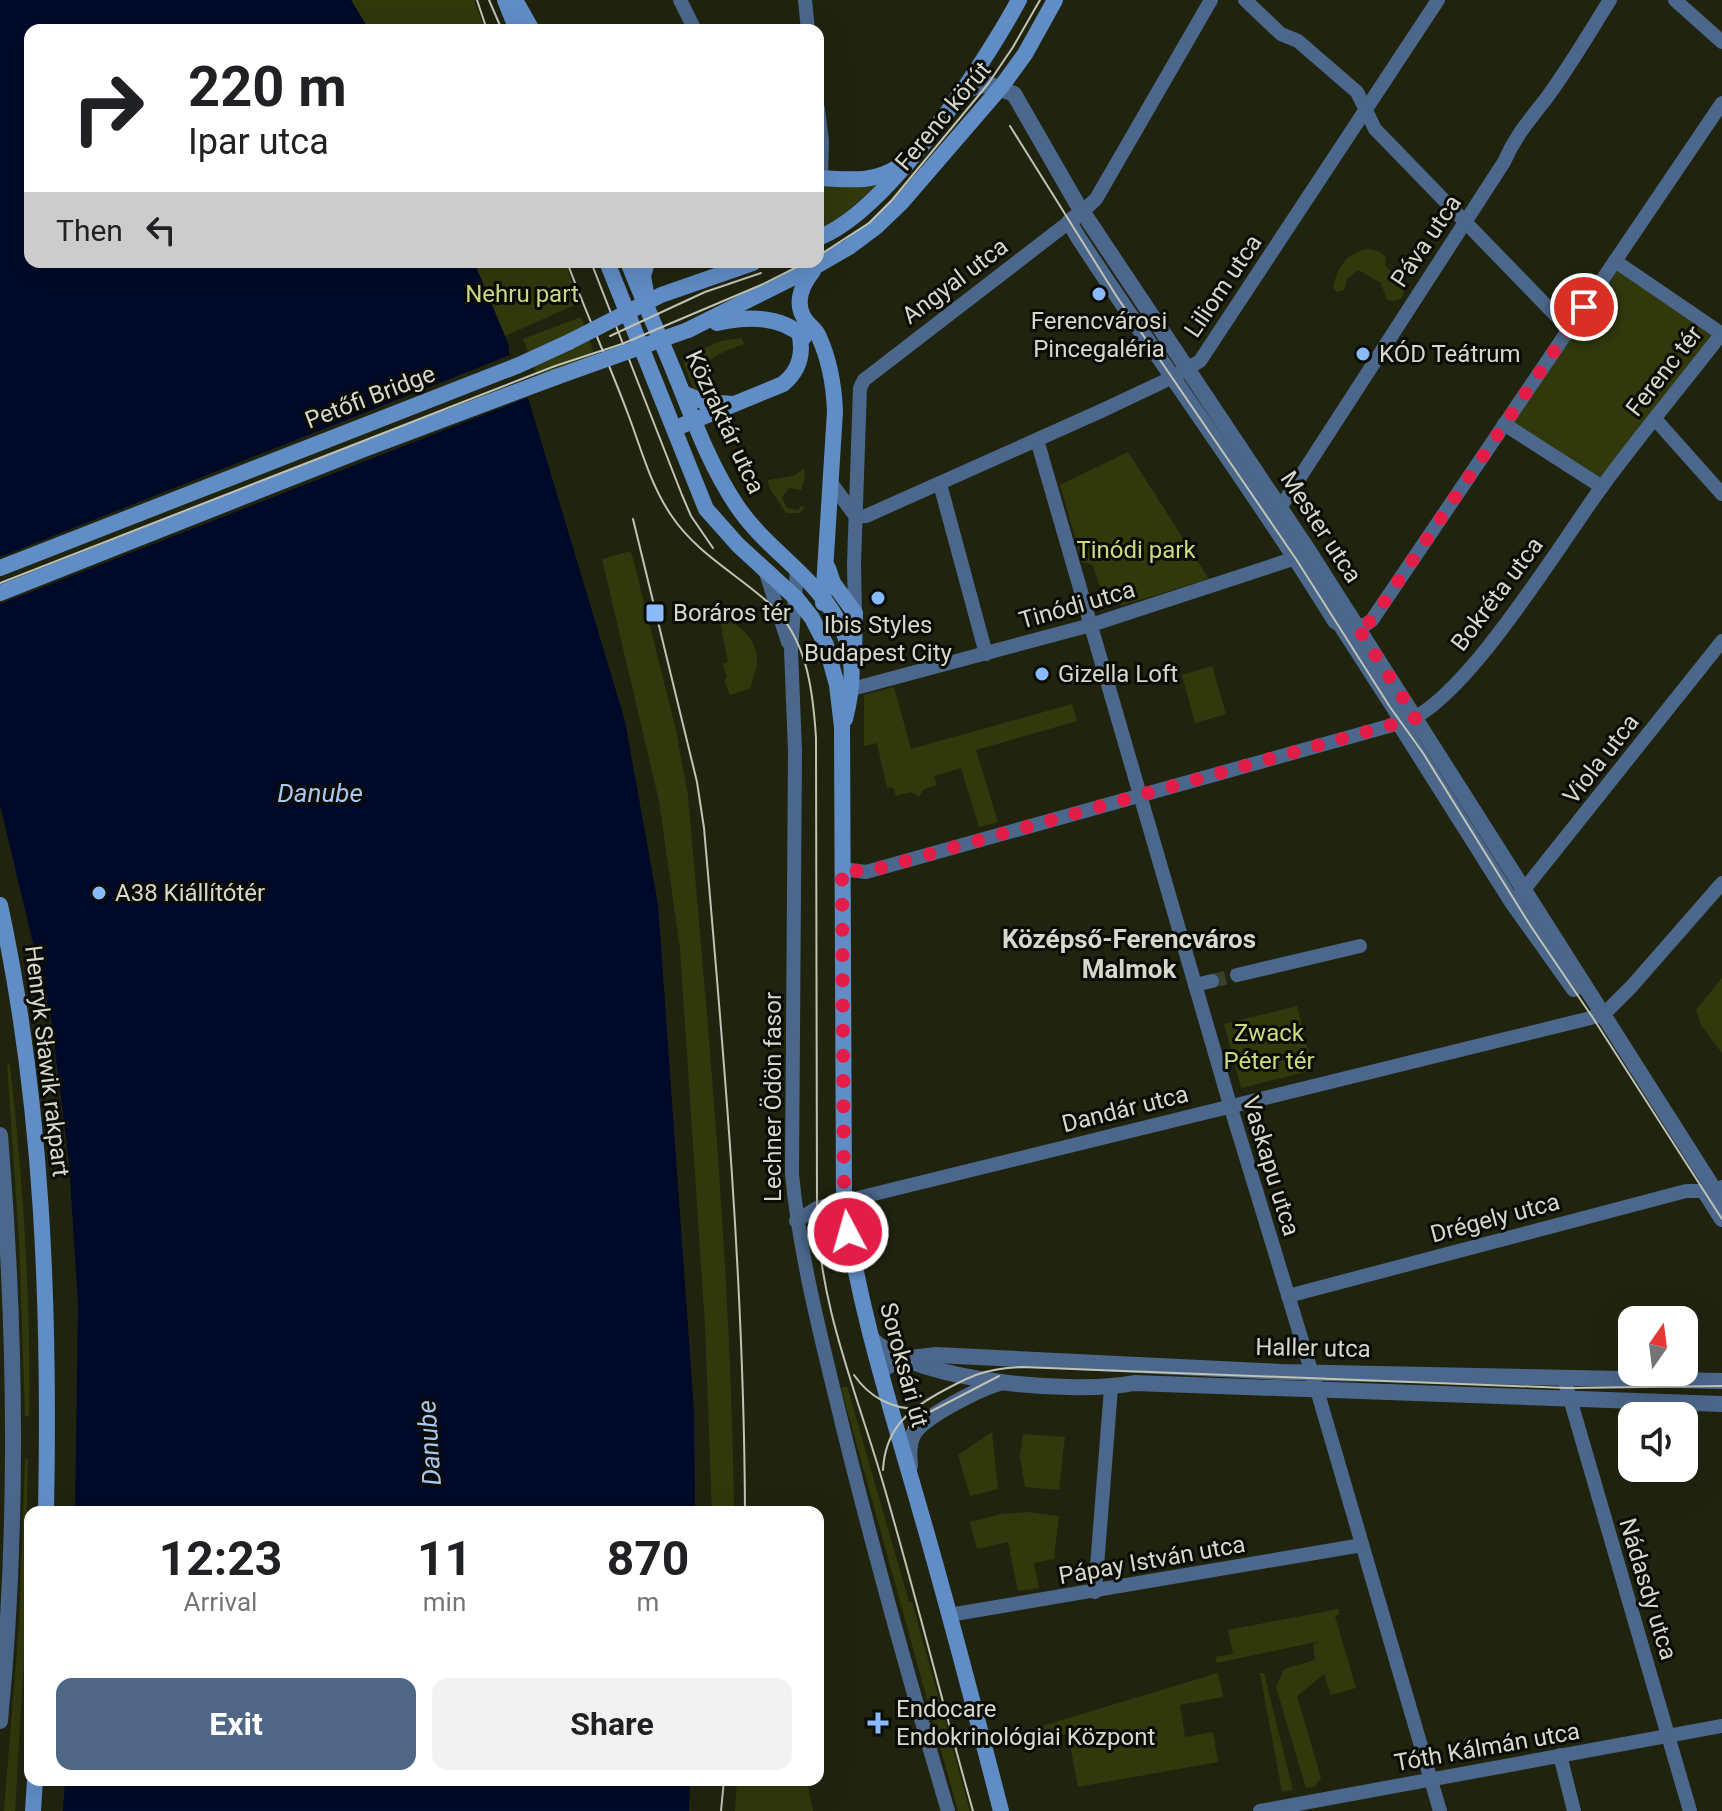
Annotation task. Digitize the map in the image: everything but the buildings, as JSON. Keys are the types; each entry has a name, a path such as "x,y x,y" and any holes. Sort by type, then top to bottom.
{"main road":[{"path":"505,0 515,24"},
{"path":"515,0 529,24"},
{"name":"Ferenc körút","path":"909,159 964,90 1019,0"},
{"name":"Ferenc körút","path":"824,261 849,247 901,203 1001,87 1025,54 1055,0"},
{"path":"824,178 874,179 909,159"},
{"path":"824,234 854,216 882,192 909,159"},
{"name":"Közraktár utca","path":"612,268 672,429 706,509 715,522 797,599 812,618 826,645"},
{"name":"Közraktár utca","path":"631,268 694,422 723,483 749,524 823,598 838,620 852,666"},
{"path":"645,268 643,276 648,306"},
{"name":"Petőfi Bridge","path":"0,568 519,365 661,295 737,268"},
{"path":"688,330 812,268"},
{"path":"814,268 804,282 799,306 818,334 834,390 832,484 823,598 826,645"},
{"path":"688,330 736,319 765,319 799,332 827,364"},
{"name":"Petőfi Bridge","path":"0,593 364,449 688,330"},
{"path":"672,429 783,384 791,377 801,358 799,332"},
{"path":"683,393 704,402 735,404"},
{"path":"825,561 833,583 855,613 856,644 852,666"},
{"name":"Soroksári út","path":"826,645 837,685 842,727 844,1202 854,1268 880,1370 1001,1811"},
{"name":"Soroksári út","path":"842,727 852,689 852,666"},
{"name":"Henryk Sławik rakpart","path":"0,905 13,965 37,1153 46,1293 46,1506"},
{"path":"33,1811 35,1786"}],"street":[{"path":"680,0 692,24"},
{"path":"805,0 807,24"},
{"path":"1069,222 1096,199 1211,0"},
{"path":"1245,0 1281,34 1298,41 1357,92 1375,129 1569,329"},
{"name":"Liliom utca","path":"856,517 866,516 940,484 1171,378 1200,361 1438,0"},
{"name":"Páva utca","path":"1280,508 1466,222 1522,128 1545,101 1610,0"},
{"path":"1675,0 1722,42"},
{"path":"964,90 988,84 1001,87"},
{"name":"Mester utca","path":"1001,87 1014,94 1083,211 1280,508 1303,556"},
{"path":"1348,624 1365,625 1372,620 1722,103"},
{"name":"Mester utca","path":"1069,222 1171,378 1303,556 1416,718 1518,897"},
{"name":"Angyal utca","path":"856,517 860,388 868,375 1069,222"},
{"name":"Ferenc tér","path":"1602,487 1722,334 1615,261"},
{"path":"1655,419 1722,494"},
{"path":"1504,424 1602,487"},
{"name":"Vaskapu utca","path":"1037,440 1440,1811"},
{"path":"832,484 856,517 855,613"},
{"path":"940,484 986,654"},
{"name":"Bokréta utca","path":"1416,718 1426,713 1462,677 1507,622 1602,487"},
{"name":"Tinódi utca","path":"852,689 1091,625 1303,556"},
{"name":"Lechner Ödön fasor","path":"765,570 791,650"},
{"name":"Lechner Ödön fasor","path":"797,570 791,650 795,751 792,1174 796,1221 815,1318 850,1458 948,1811"},
{"name":"Mester utca","path":"1348,624 1398,719 1716,1193 1722,1219"},
{"name":"Viola utca","path":"1518,897 1722,641"},
{"path":"842,869 866,872 1398,719 1416,718"},
{"path":"1598,1016 1632,986 1722,883"},
{"path":"1237,975 1360,946"},
{"path":"1195,985 1212,981"},
{"name":"Dandár utca","path":"796,1221 817,1208 1598,1016"},
{"path":"0,1135 9,1270 13,1425 10,1578 0,1721"},
{"name":"Drégely utca","path":"1288,1296 1686,1191 1716,1193"},
{"name":"Haller utca","path":"873,1340 903,1359 942,1372 1004,1382 1111,1388 1134,1383 1722,1404"},
{"name":"Haller utca","path":"880,1370 903,1359 936,1355 1265,1371 1722,1381"},
{"name":"Nádasdy utca","path":"1564,1378 1690,1811"},
{"name":"Haller utca","path":"910,1476 911,1440 919,1426 983,1389 1004,1382"},
{"path":"1095,1592 1111,1388"},
{"name":"Pápay István utca","path":"949,1615 1362,1545"},
{"name":"Tóth Kálmán utca","path":"1260,1811 1722,1726"},
{"path":"1560,1755 1574,1811"}],"green space":[{"path":"351,0 474,0 483,24 365,24"},
{"path":"824,182 878,185 824,230"},
{"path":"1367,249 1378,251 1386,257 1385,265 1405,287 1402,298 1387,300 1381,283 1358,270 1347,279 1344,290 1337,292 1333,288 1344,262 1353,254"},
{"path":"1615,261 1722,334 1602,487 1504,424"},
{"name":"Nehru part","path":"477,268 567,268 579,303 505,336"},
{"path":"581,317 600,369 543,391 523,339"},
{"path":"742,338 744,344 718,355 705,366 701,381 704,392 698,394 682,358 721,341"},
{"name":"Tinódi park","path":"1128,452 1209,579 1120,606 1116,600 1105,603 1093,565 1082,562 1060,485"},
{"path":"804,468 801,490 789,488 782,497 787,508 798,510 802,505 804,509 799,513 786,513 769,487 768,480 794,476"},
{"path":"631,551 676,730 688,796 724,1243 734,1506 712,1506 705,1326 680,949 659,801 602,559"},
{"path":"719,617 746,634 757,655 751,688 730,695 724,680 727,678 723,664 728,662"},
{"path":"1212,666 1226,714 1195,723 1182,675"},
{"path":"894,687 911,749 1072,704 1077,721 976,750 998,822 979,827 961,768 934,776 937,785 924,789 919,797 911,792 896,796 893,787 887,788 877,743 864,746 864,695"},
{"path":"1722,978 1722,1053 1701,1025 1696,1010"},
{"name":"Zwack Péter tér","path":"1297,1006 1313,1070 1241,1088 1224,1024"},
{"path":"7,1063 10,1065 15,1109 25,1240 29,1416 25,1416 19,1239"},
{"path":"847,1386 970,1811 958,1811 841,1388"},
{"path":"992,1432 998,1489 970,1496 958,1455"},
{"path":"1023,1434 1065,1437 1059,1490 1025,1487 1020,1456"},
{"path":"25,1459 28,1459 27,1506 24,1506 24,1659 15,1811 4,1811 19,1624"},
{"path":"1027,1512 1059,1516 1054,1559 1034,1563 1039,1588 1018,1591 1008,1542 977,1549 970,1522 1001,1514"},
{"path":"1338,1609 1340,1614 1335,1616 1356,1688 1331,1695 1324,1674 1297,1696 1321,1778 1315,1786 1306,1788 1276,1687 1284,1669 1315,1660 1313,1644 1320,1641 1217,1663 1215,1657 1233,1654 1228,1630"},
{"path":"1218,1673 1223,1697 1180,1705 1185,1737 1213,1732 1218,1762 1078,1787 1068,1734 1035,1740 1032,1729"},
{"path":"1260,1673 1264,1673 1293,1790 1282,1792"},
{"path":"737,1786 808,1786 813,1811 735,1811"}],"water":[{"name":"Danube","path":"0,0 351,0 365,24 24,24 24,268 477,268 529,401 625,721 658,904 694,1411 695,1506 75,1506 78,1304 69,1163 51,1019 0,805"},
{"path":"65,1786 690,1786 689,1811 63,1811"}],"pier":[{"path":"514,348 534,402 529,397 0,604 0,557 510,355 508,349"}],"tunnel":[{"path":"1212,981 1237,975"}],"tram line":[{"path":"477,0 485,24"},
{"path":"489,0 499,24"},
{"path":"824,252 869,223 892,200 988,84 1040,0"},
{"path":"1010,126 1117,297 1296,559 1390,707 1423,753 1530,925 1722,1219"},
{"path":"569,268 652,478 671,515 692,541 770,604 792,633 806,666 816,738 817,1208 824,1278 831,1313 895,1524 973,1811"},
{"path":"593,268 682,495 691,516 713,548"},
{"path":"0,583 555,366 622,344 795,268"},
{"path":"610,336 705,292 761,273"},
{"path":"633,519 697,782 704,828 737,1255 745,1506"},
{"path":"883,1470 888,1444 907,1415 939,1393 969,1378 1009,1368 1567,1388 1722,1386"},
{"path":"854,1375 867,1390 882,1400 899,1407 918,1409"},
{"path":"909,1427 922,1416 999,1376"},
{"path":"721,1811 723,1786"}],"place":[{"name":"Ferencvárosi Pincegaléria","path":"1099,294"},
{"name":"KÓD Teátrum","path":"1363,354"},
{"name":"Ibis Styles Budapest City","path":"878,598"},
{"name":"Boráros tér","path":"655,613"},
{"name":"Gizella Loft","path":"1042,674"},
{"name":"A38 Kiállítótér","path":"99,893"},
{"name":"Endocare Endokrinológiai Központ","path":"878,1723"}],"district":[{"name":"Középső-Ferencváros Malmok","path":"1129,954"}],"route":[{"path":"848,1232 844,1202 842,869 866,872 1416,718 1356,625 1365,625 1372,620 1584,307"}]}
